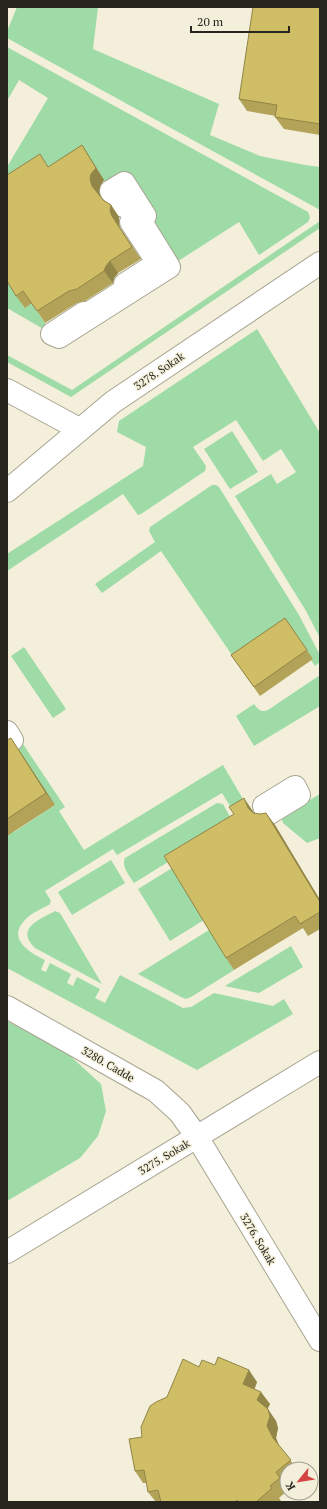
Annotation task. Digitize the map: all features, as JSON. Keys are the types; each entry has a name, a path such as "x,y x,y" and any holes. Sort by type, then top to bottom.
{"street":[{"path":"124,183 145,216 140,220 169,267 59,337 52,334 84,312 86,315 128,288 125,284 158,263 131,222 135,219 125,203 121,205 111,191 124,183"},
{"name":"3278. Sokak","path":"7,491 113,402 320,263"},
{"path":"7,390 79,429"},
{"path":"7,732 12,740 7,744"},
{"name":"3280. Cadde","path":"7,1007 156,1091 180,1113 196,1137"},
{"name":"3275. Sokak","path":"7,1252 320,1062"},
{"name":"3276. Sokak","path":"196,1137 320,1340"}],"green space":[{"path":"17,7 98,7 93,49 219,104 210,135 260,156 320,167 320,210 7,38 7,28 8,29"},
{"path":"7,47 308,212 310,217 308,222 259,255 239,222 169,267 111,191 90,158 7,208 7,167 48,98 19,80 7,101"},
{"path":"320,221 320,228 71,397 7,362 7,355 72,390"},
{"path":"7,280 24,307 32,303 52,334 7,308"},
{"path":"257,329 320,433 320,638 306,611 235,496 271,474 277,484 296,472 281,449 263,461 236,420 193,447 206,466 205,471 141,514 138,515 123,494 7,571 7,554 143,466 146,447 117,432 119,421"},
{"path":"232,431 258,472 230,489 204,449"},
{"path":"212,485 219,487 299,615 320,655 320,662 315,666 311,660 313,659 238,664 161,551 102,593 95,584 155,542 149,531 150,527"},
{"path":"24,647 66,709 53,718 11,656"},
{"path":"320,675 320,706 254,746 236,716 254,704 258,709 266,711"},
{"path":"12,740 21,741 65,807 59,811 84,850 223,765 250,811 238,819 222,793 117,855 113,849 45,891 51,901 49,905 36,911 27,918 20,927 18,933 19,939 28,949 45,960 41,970 46,972 50,963 71,974 67,983 73,986 77,977 100,989 95,998 105,1003 120,975 183,1008 191,1007 214,993 273,1006 284,999 293,1014 197,1070 7,968 7,828 14,832 55,805"},
{"path":"320,794 320,838 307,843 283,823 282,819 284,815"},
{"path":"217,803 223,804 233,822 134,883 125,868 125,858"},
{"path":"111,860 125,883 72,915 58,892"},
{"path":"172,868 204,920 170,941 138,889"},
{"path":"55,911 60,913 102,984 35,948 29,941 27,935 28,930 32,925 36,921"},
{"path":"209,930 234,970 191,997 186,999 181,997 138,974"},
{"path":"291,946 303,967 259,993 225,986"},
{"path":"7,1021 68,1054 101,1084 106,1111 98,1136 80,1158 7,1201"}],"building":[{"path":"253,7 320,7 320,124 275,117 277,105 239,99"},
{"path":"82,145 96,168 91,174 90,179 92,186 103,200 111,205 110,211 112,216 132,247 110,261 104,271 77,289 69,291 37,311 23,291 16,296 7,281 7,175 40,154 48,167"},
{"path":"285,618 307,650 254,687 231,655"},
{"path":"11,738 46,793 7,819 7,740"},
{"path":"244,798 248,808 253,813 266,813 320,902 320,912 300,924 295,916 226,958 164,856 234,814 229,807"},
{"path":"218,1357 249,1370 243,1384 261,1392 257,1400 268,1409 270,1416 267,1426 273,1438 291,1460 279,1461 279,1470 276,1472 279,1479 270,1486 272,1488 256,1502 238,1502 237,1500 235,1502 161,1502 158,1490 148,1492 144,1470 135,1471 129,1439 142,1437 141,1427 150,1406 167,1397 183,1359 199,1367 202,1360 215,1365"}]}
